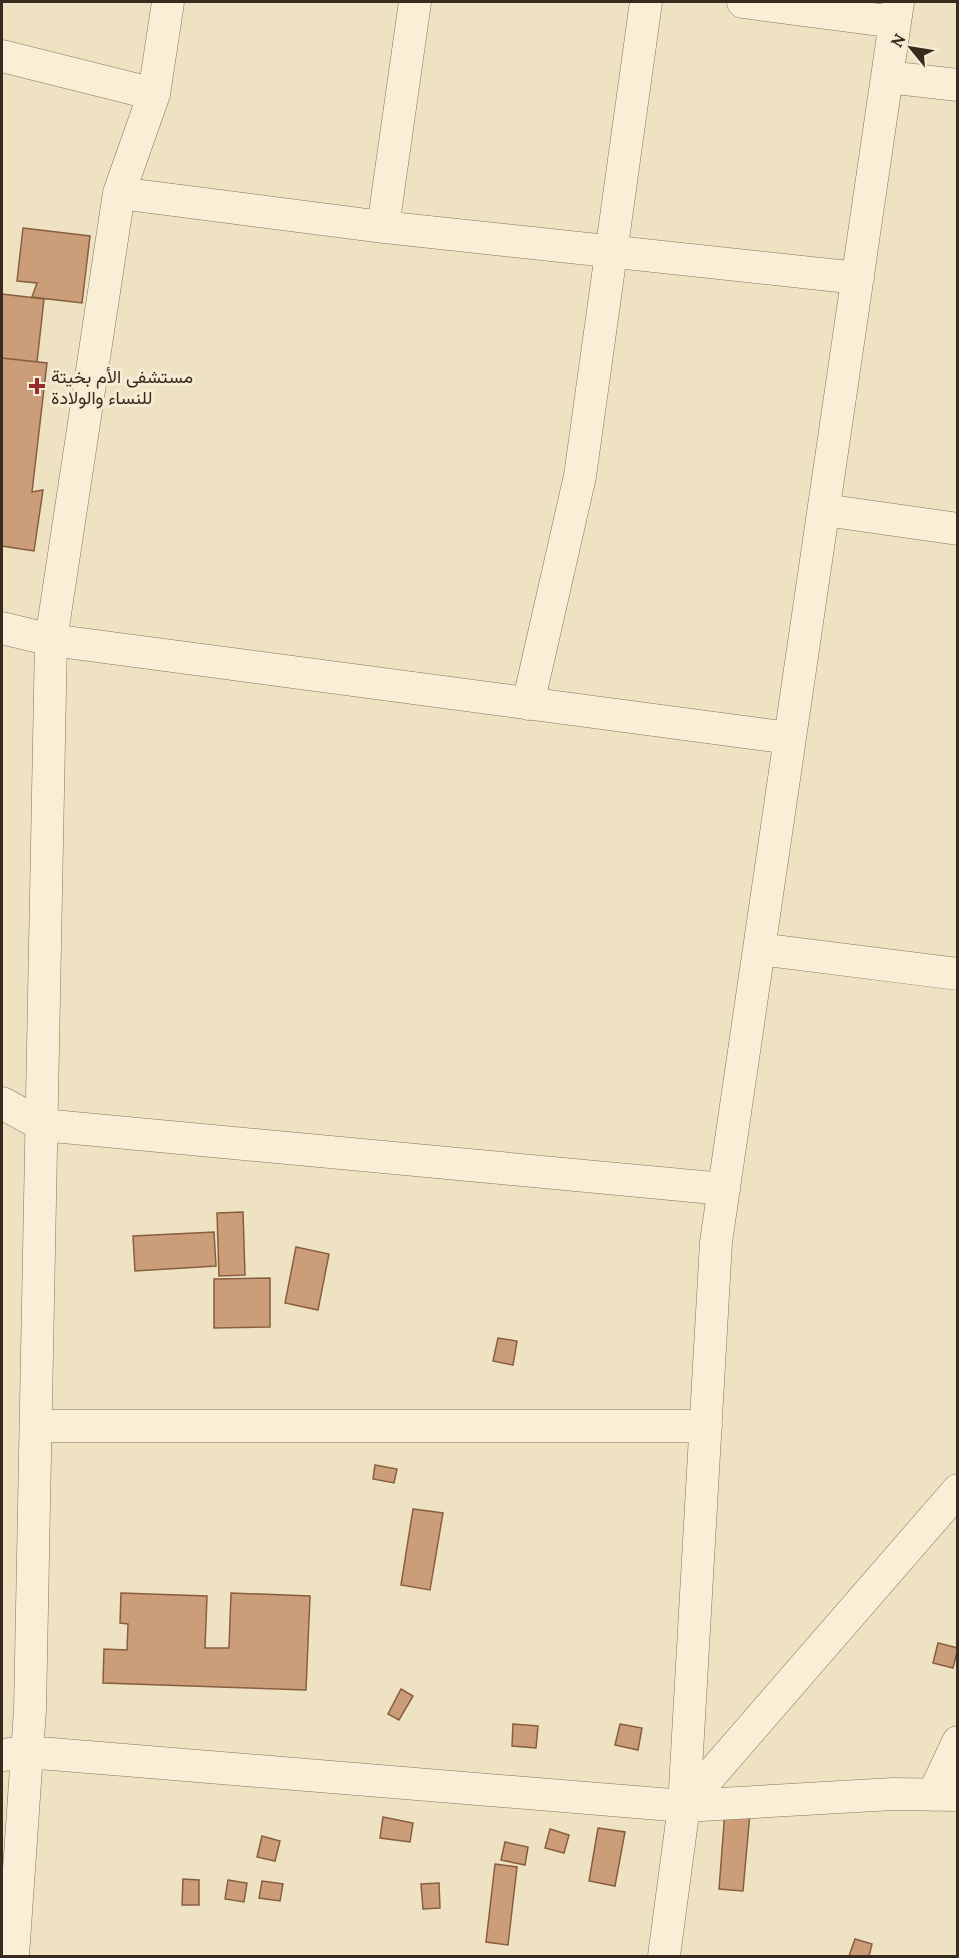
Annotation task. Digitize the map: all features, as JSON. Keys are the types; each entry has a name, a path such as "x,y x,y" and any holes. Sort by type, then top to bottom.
{"street":[{"path":"13,1956 14,1754 30,1710 51,640 119,193 154,94 168,2"},
{"path":"383,227 415,2"},
{"path":"528,704 580,476 646,2"},
{"path":"664,1956 684,1806 716,1242 897,12 743,2"},
{"path":"2,56 154,94"},
{"path":"887,77 957,85"},
{"path":"119,193 383,227 858,279"},
{"path":"824,510 957,529"},
{"path":"2,628 51,640 790,738"},
{"path":"759,949 957,974"},
{"path":"2,1102 42,1125 724,1189"},
{"path":"36,1426 705,1426"},
{"path":"684,1806 957,1490"},
{"path":"14,1754 684,1806 893,1794 945,1795 957,1742"}],"building":[{"path":"23,228 90,236 82,303 32,297 37,283 17,281"},
{"path":"2,294 44,299 37,362 2,358"},
{"path":"2,358 47,363 32,492 43,490 34,551 2,546"},
{"path":"243,1212 245,1275 219,1276 217,1213"},
{"path":"214,1232 216,1266 135,1271 133,1236"},
{"path":"296,1247 329,1254 318,1310 285,1303"},
{"path":"270,1278 270,1327 214,1328 214,1279"},
{"path":"498,1338 517,1341 513,1365 493,1361"},
{"path":"375,1465 397,1469 394,1483 373,1479"},
{"path":"413,1509 443,1513 430,1590 401,1585"},
{"path":"121,1593 207,1596 205,1648 229,1648 231,1593 310,1596 306,1690 103,1683 104,1649 127,1650 128,1624 120,1623"},
{"path":"938,1643 958,1648 953,1668 933,1663"},
{"path":"401,1689 413,1696 399,1720 388,1714"},
{"path":"513,1724 538,1726 536,1748 512,1746"},
{"path":"620,1724 642,1728 638,1750 615,1745"},
{"path":"725,1811 750,1813 743,1891 719,1889"},
{"path":"383,1817 413,1823 410,1842 380,1838"},
{"path":"598,1828 625,1832 615,1886 589,1881"},
{"path":"550,1829 569,1835 564,1853 545,1848"},
{"path":"262,1836 280,1841 275,1861 257,1857"},
{"path":"505,1842 528,1847 525,1865 501,1860"},
{"path":"495,1864 517,1867 508,1945 486,1942"},
{"path":"183,1879 199,1880 199,1905 182,1905"},
{"path":"228,1880 247,1883 244,1902 225,1899"},
{"path":"262,1881 283,1884 280,1901 259,1898"},
{"path":"439,1883 440,1908 423,1909 421,1884"},
{"path":"855,1939 872,1944 869,1956 849,1956"}],"place":[{"name":"مستشفى الأم بخيتة للنساء والولادة","path":"37,386"}]}
